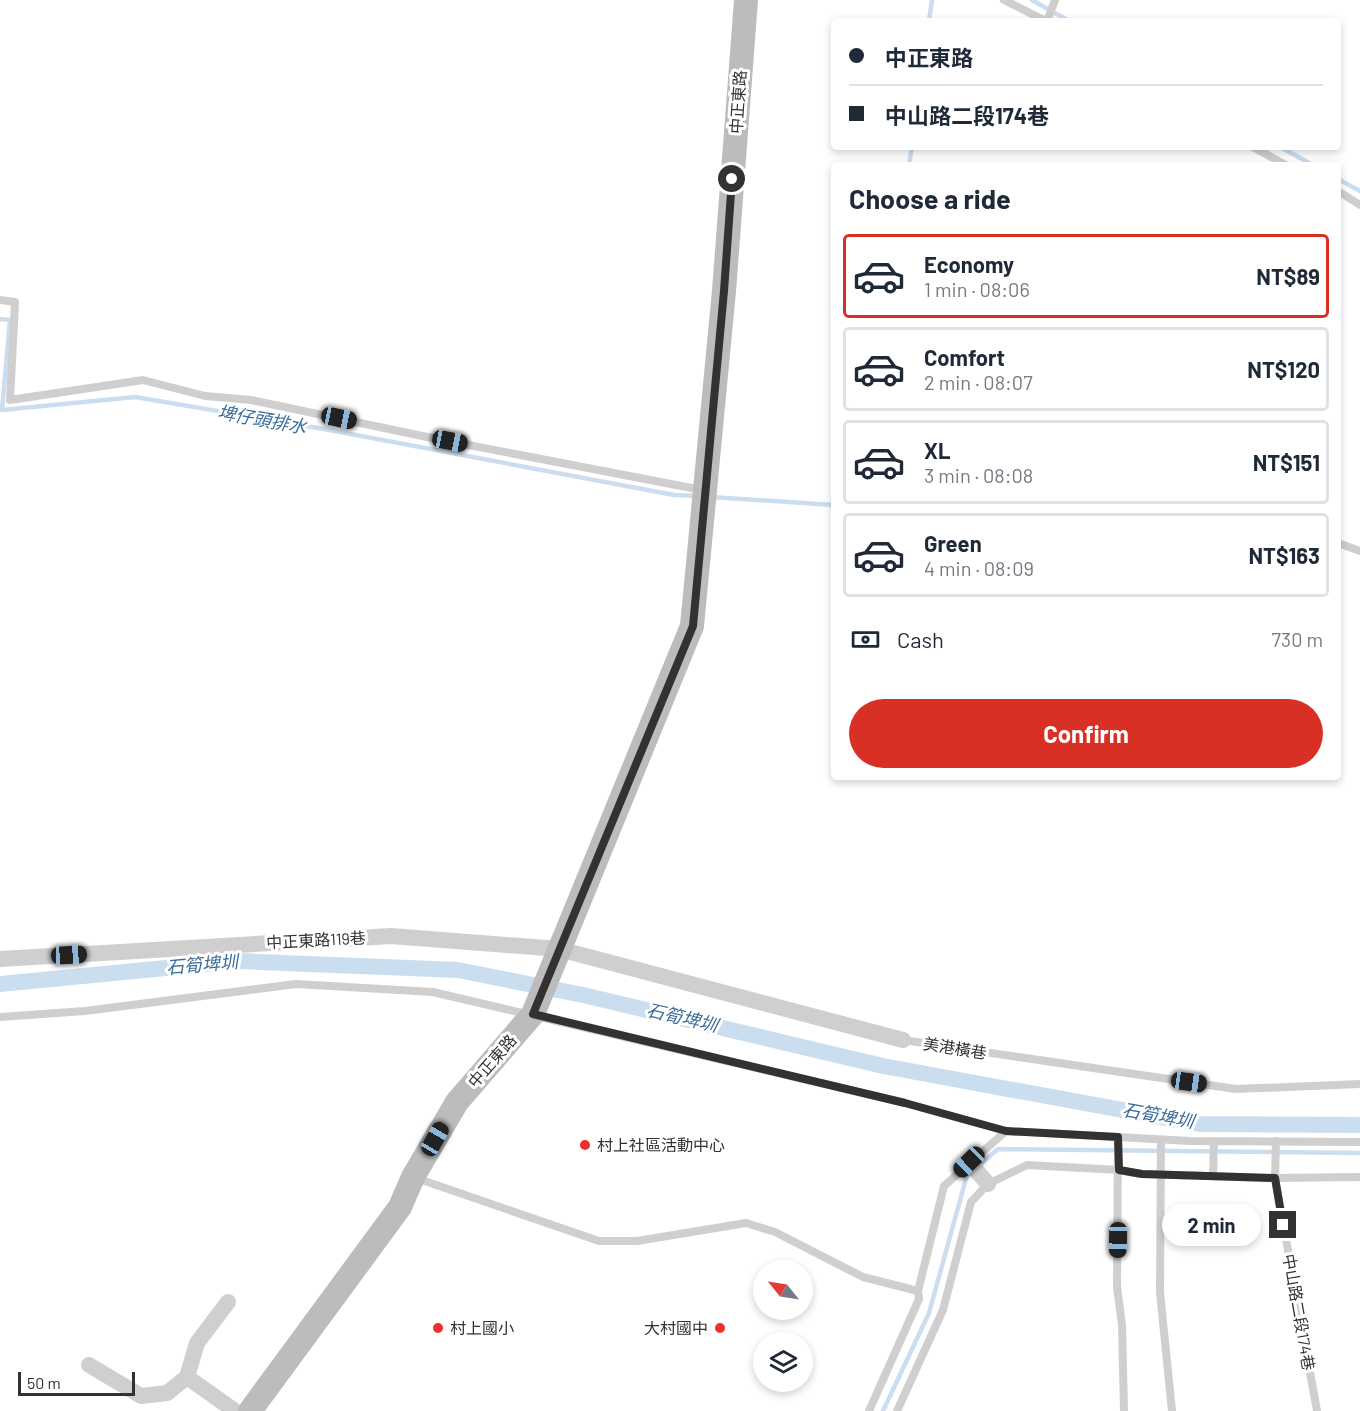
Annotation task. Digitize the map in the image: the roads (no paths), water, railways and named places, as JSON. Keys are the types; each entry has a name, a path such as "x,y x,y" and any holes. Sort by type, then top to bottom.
{"main road":[{"name":"中正東路","path":"250,1411 400,1207 412,1177 457,1102 533,1014 693,626 724,291 746,0"}],"street":[{"name":"中正東路119巷","path":"0,959 392,936 559,949"},
{"name":"美港橫巷","path":"559,949 903,1040"},
{"path":"969,1162 988,1184"},
{"path":"89,1365 141,1396 167,1393 187,1377 197,1343 228,1302"},
{"path":"187,1377 236,1411"}],"lane":[{"path":"1004,0 1040,18"},
{"path":"1047,18 1055,0"},
{"path":"1258,150 1280,162"},
{"path":"1341,193 1360,206"},
{"path":"0,300 15,302 10,400 143,380 205,396 251,400 427,437 705,490"},
{"path":"1341,544 1360,551"},
{"path":"0,1017 85,1011 296,984 433,992 905,1103 1006,1131 1161,1140 1360,1142"},
{"name":"美港橫巷","path":"903,1040 1236,1089 1360,1084"},
{"path":"869,1411 919,1299 918,1291 944,1186 1006,1131"},
{"path":"1118,1137 1117,1287 1122,1325 1124,1411"},
{"path":"1161,1140 1160,1292 1172,1411"},
{"path":"1213,1176 1214,1141"},
{"name":"中山路二段174巷","path":"1276,1142 1275,1178 1317,1411"},
{"path":"897,1411 944,1310 971,1202 988,1184 1027,1165 1119,1170 1160,1175 1275,1178 1360,1177"},
{"path":"412,1177 599,1241 637,1241 746,1224 775,1232 863,1277 918,1291"}],"waterway":[{"name":"埤仔頭排水","path":"929,18 932,0"},
{"name":"埤仔頭排水","path":"1032,0 1064,18"},
{"name":"埤仔頭排水","path":"910,162 912,150"},
{"name":"埤仔頭排水","path":"1286,150 1308,162"},
{"name":"埤仔頭排水","path":"1341,181 1360,191"},
{"name":"埤仔頭排水","path":"0,319 10,320 2,410 135,397 324,429 674,495 697,496"},
{"name":"埤仔頭排水","path":"711,497 831,505"},
{"name":"石筍埤圳","path":"0,984 238,961 458,970 583,995 883,1066 1199,1124 1360,1125"},
{"path":"883,1411 929,1313 967,1175 998,1149 1360,1153"}],"place":[{"name":"村上社區活動中心","path":"585,1145"},
{"name":"村上國小","path":"438,1328"},
{"name":"大村國中","path":"720,1328"}]}
